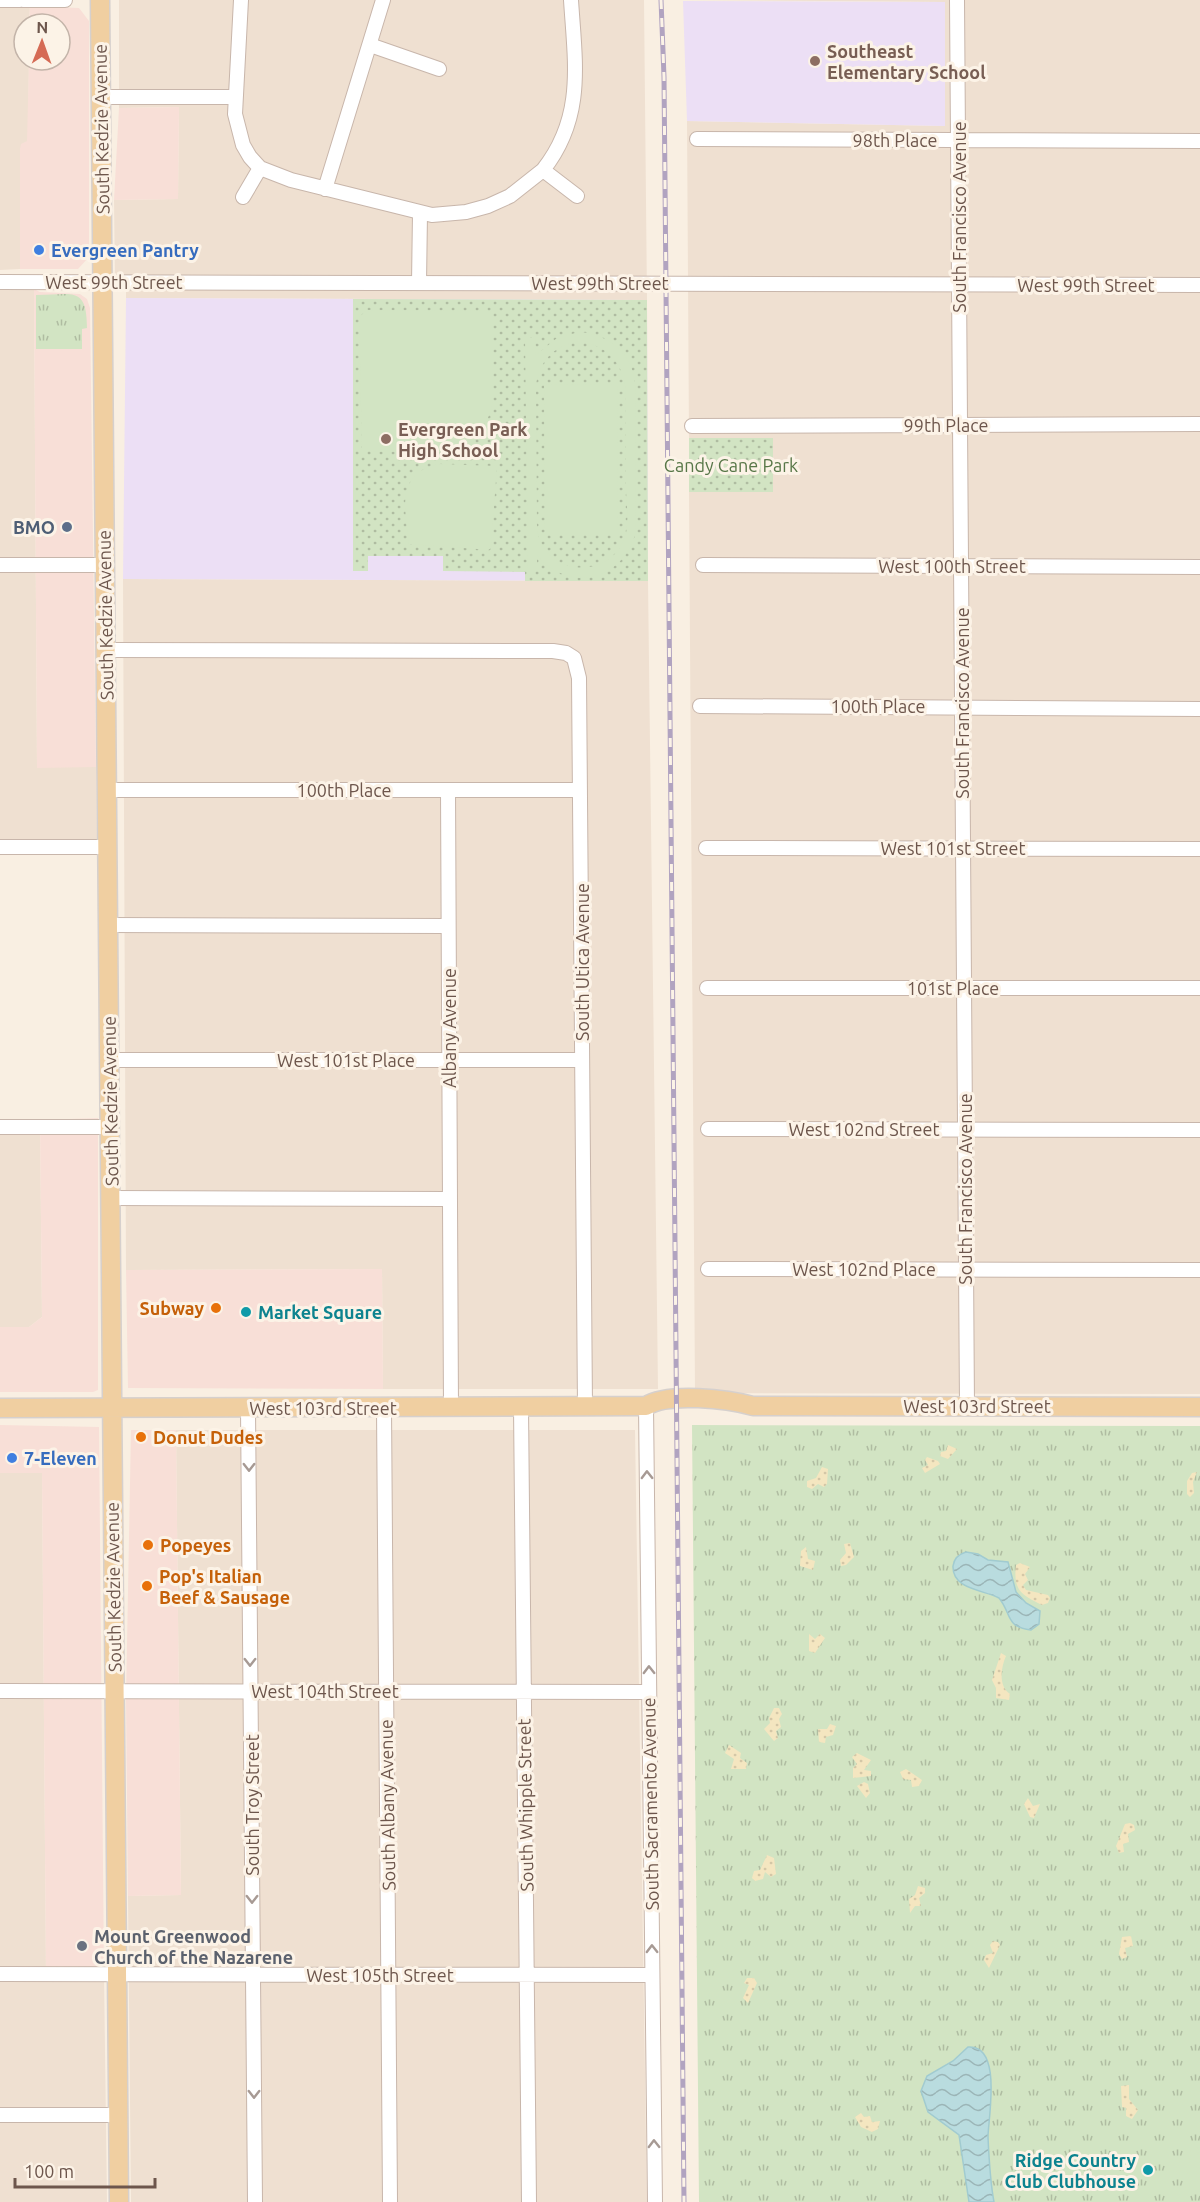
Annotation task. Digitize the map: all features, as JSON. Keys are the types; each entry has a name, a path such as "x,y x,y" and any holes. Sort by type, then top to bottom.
{"main road":[{"name":"South Kedzie Avenue","path":"100,0 119,2202"},
{"name":"West 103rd Street","path":"0,1408 585,1407 646,1406 656,1400 677,1399 732,1400 753,1406 1200,1407"}],"street":[{"path":"0,0 65,0"},
{"path":"241,0 235,97 237,130 250,157 261,168 291,180 420,214 448,214 488,206 510,196 543,170 565,138 572,116 576,69 571,0"},
{"path":"325,189 383,0"},
{"name":"South Francisco Avenue","path":"957,0 967,1406"},
{"path":"370,45 439,69"},
{"path":"101,97 235,97"},
{"name":"98th Place","path":"697,139 1200,141"},
{"path":"243,196 261,168"},
{"path":"543,170 577,196"},
{"path":"419,283 420,214"},
{"name":"West 99th Street","path":"0,282 1200,285"},
{"name":"99th Place","path":"692,426 1200,424"},
{"path":"0,565 105,565"},
{"name":"West 100th Street","path":"703,565 1200,567"},
{"name":"South Utica Avenue","path":"106,650 553,651 566,653 574,658 579,678 585,1407"},
{"name":"100th Place","path":"700,706 1200,709"},
{"name":"100th Place","path":"107,790 580,790"},
{"name":"Albany Avenue","path":"448,790 449,1266 452,1408"},
{"path":"0,847 107,847"},
{"name":"West 101st Street","path":"706,848 1200,849"},
{"path":"108,925 448,926"},
{"name":"101st Place","path":"707,988 1200,988"},
{"name":"West 101st Place","path":"110,1060 582,1060"},
{"path":"0,1127 110,1127"},
{"name":"West 102nd Street","path":"708,1129 1200,1130"},
{"path":"111,1198 449,1199"},
{"name":"West 102nd Place","path":"708,1269 1200,1270"},
{"name":"South Sacramento Avenue","path":"646,1406 655,2202"},
{"name":"South Whipple Street","path":"521,1407 529,2202"},
{"name":"South Albany Avenue","path":"384,1408 390,2202"},
{"name":"South Troy Street","path":"248,1409 255,2202"},
{"name":"West 104th Street","path":"0,1691 649,1692"},
{"name":"West 105th Street","path":"0,1974 652,1976"},
{"path":"0,2115 118,2115"}],"shaded area":[{"path":"119,0 644,0 647,300 126,298 126,280 115,281 114,200 178,199 179,107 119,108"},
{"path":"683,0 1200,0 1200,1394 695,1393 689,492 773,491 773,438 689,438 687,121 945,126 945,2"},
{"name":"Southeast Elementary School","path":"683,1 945,2 945,126 687,121"},
{"path":"0,6 30,6 30,12 12,12 12,72 29,72 28,142 20,149 20,269 0,270"},
{"path":"30,6 79,8 89,21 89,257 78,269 20,269 20,149 21,144 27,141 29,72 72,72 72,12 30,12"},
{"path":"179,107 178,199 114,200 119,108"},
{"path":"0,289 34,289 37,767 96,767 97,853 0,853"},
{"path":"34,289 40,292 80,294 87,299 90,308 96,767 37,768"},
{"name":"Evergreen Park High School","path":"126,298 647,300 648,581 123,579"},
{"path":"123,579 648,581 658,1389 383,1389 382,1269 126,1270"},
{"path":"98,1118 98,1390 93,1392 0,1392 0,1327 29,1327 42,1317 40,1120"},
{"path":"0,1119 40,1120 42,1317 29,1327 0,1327"},
{"name":"Market Square","path":"382,1269 383,1389 128,1388 126,1270"},
{"path":"0,1425 99,1427 104,1974 46,1973 42,1473 0,1473"},
{"path":"131,1430 176,1430 181,1895 128,1896 126,1699"},
{"path":"176,1430 635,1430 647,2202 131,2202 128,1896 181,1895"},
{"path":"42,1472 46,1973 104,1974 107,2202 0,2202 0,1473"}],"green space":[{"path":"68,294 80,299 84,305 87,328 82,329 82,349 36,349 36,295"},
{"path":"353,299 647,300 648,581 525,581 525,572 443,571 443,556 368,556 368,571 353,571"},
{"path":"367,310 493,311 493,400 487,419 476,433 460,443 441,448 420,451 362,451 359,317"},
{"path":"579,332 609,341 624,354 633,373 635,384 636,531 630,548 620,561 608,571 580,578 565,575 550,567 537,555 537,571 528,571 525,338 535,338 536,355 557,338","holes":["568,344 595,345 609,354 615,360 623,376 627,522 626,533 619,549 608,560 594,566 578,568 564,564 551,556 541,544 537,527 536,386 540,370 554,351"]},
{"path":"617,384 618,533 545,533 544,385"},
{"name":"Candy Cane Park","path":"689,438 773,438 773,492 689,492"},
{"path":"440,464 497,466 491,548 486,552 477,549 409,544 405,506 409,484 426,468"},
{"path":"692,1425 1200,1426 1200,2202 699,2202"},
{"path":"1192,2143 1200,2143 1200,2150 1196,2147 1192,2151 1196,2155 1200,2152 1200,2189 1185,2189"}],"sand":[{"path":"948,1445 957,1449 948,1459 940,1456 941,1452 946,1451"},
{"path":"927,1457 940,1464 925,1473 922,1468 928,1465 925,1460"},
{"path":"822,1467 828,1469 827,1484 824,1487 818,1484 812,1489 807,1487 807,1481 816,1478"},
{"path":"1197,1472 1193,1482 1194,1493 1190,1497 1187,1494 1187,1481 1192,1473"},
{"path":"850,1543 854,1557 846,1565 841,1566 840,1560 846,1553 844,1544"},
{"path":"806,1547 808,1559 815,1561 813,1570 800,1566 801,1551"},
{"path":"1020,1563 1030,1567 1025,1574 1028,1580 1023,1585 1026,1590 1048,1595 1050,1598 1048,1603 1042,1605 1020,1591 1015,1573 1016,1565"},
{"path":"809,1634 815,1639 820,1634 825,1638 815,1653 809,1651"},
{"path":"1001,1653 1006,1656 1002,1681 1006,1691 1010,1694 1009,1700 996,1698 996,1688 992,1680"},
{"path":"774,1708 779,1708 782,1714 779,1719 781,1727 776,1731 778,1738 774,1741 764,1729 770,1723 769,1718"},
{"path":"830,1724 836,1726 833,1735 826,1737 825,1743 819,1742 818,1729 827,1729"},
{"path":"729,1745 741,1753 740,1758 747,1763 746,1769 731,1769 734,1759 725,1753"},
{"path":"857,1753 871,1760 864,1770 871,1771 871,1776 853,1778 853,1768 857,1764 852,1757"},
{"path":"906,1769 922,1780 919,1786 912,1787 911,1780 903,1779 900,1772"},
{"path":"864,1782 868,1784 870,1793 866,1798 857,1786"},
{"path":"1028,1798 1033,1806 1040,1804 1034,1818 1030,1817 1024,1804"},
{"path":"1125,1824 1134,1825 1135,1830 1128,1834 1129,1842 1123,1844 1124,1852 1119,1853 1116,1846"},
{"path":"767,1855 774,1858 776,1874 771,1877 765,1872 763,1879 755,1881 752,1878 754,1871 760,1870"},
{"path":"918,1886 925,1888 925,1893 919,1898 921,1906 915,1906 910,1913 909,1899 915,1895"},
{"path":"1131,1936 1133,1946 1125,1948 1127,1957 1122,1959 1119,1954 1122,1937"},
{"path":"993,1941 1000,1945 989,1968 984,1960 986,1955 993,1953 990,1945"},
{"path":"747,1978 754,1978 757,1983 748,2003 743,1998 749,1985 744,1983"},
{"path":"1129,2085 1129,2099 1138,2110 1132,2119 1126,2116 1126,2108 1122,2107 1121,2086"},
{"path":"861,2113 864,2117 870,2116 872,2122 880,2121 878,2129 872,2132 861,2127 855,2117"}],"water":[{"path":"966,1552 978,1554 988,1560 1008,1562 1016,1592 1026,1603 1040,1611 1039,1624 1031,1630 1017,1626 1010,1619 999,1598 963,1585 954,1574 953,1566 957,1557"},
{"path":"968,2047 979,2049 986,2057 990,2069 991,2100 988,2137 994,2202 969,2202 959,2135 928,2112 921,2091 927,2076 953,2061"}],"railway":[{"path":"661,0 664,77 684,2202"}],"place":[{"name":"Southeast Elementary School","path":"815,61"},
{"name":"Evergreen Pantry","path":"39,250"},
{"name":"Evergreen Park High School","path":"386,439"},
{"name":"BMO","path":"67,527"},
{"name":"Subway","path":"216,1308"},
{"name":"Market Square","path":"246,1312"},
{"name":"Donut Dudes","path":"141,1437"},
{"name":"7-Eleven","path":"12,1458"},
{"name":"Popeyes","path":"148,1545"},
{"name":"Pop's Italian Beef & Sausage","path":"147,1586"},
{"name":"Mount Greenwood Church of the Nazarene","path":"82,1946"},
{"name":"Ridge Country Club Clubhouse","path":"1148,2170"}]}
